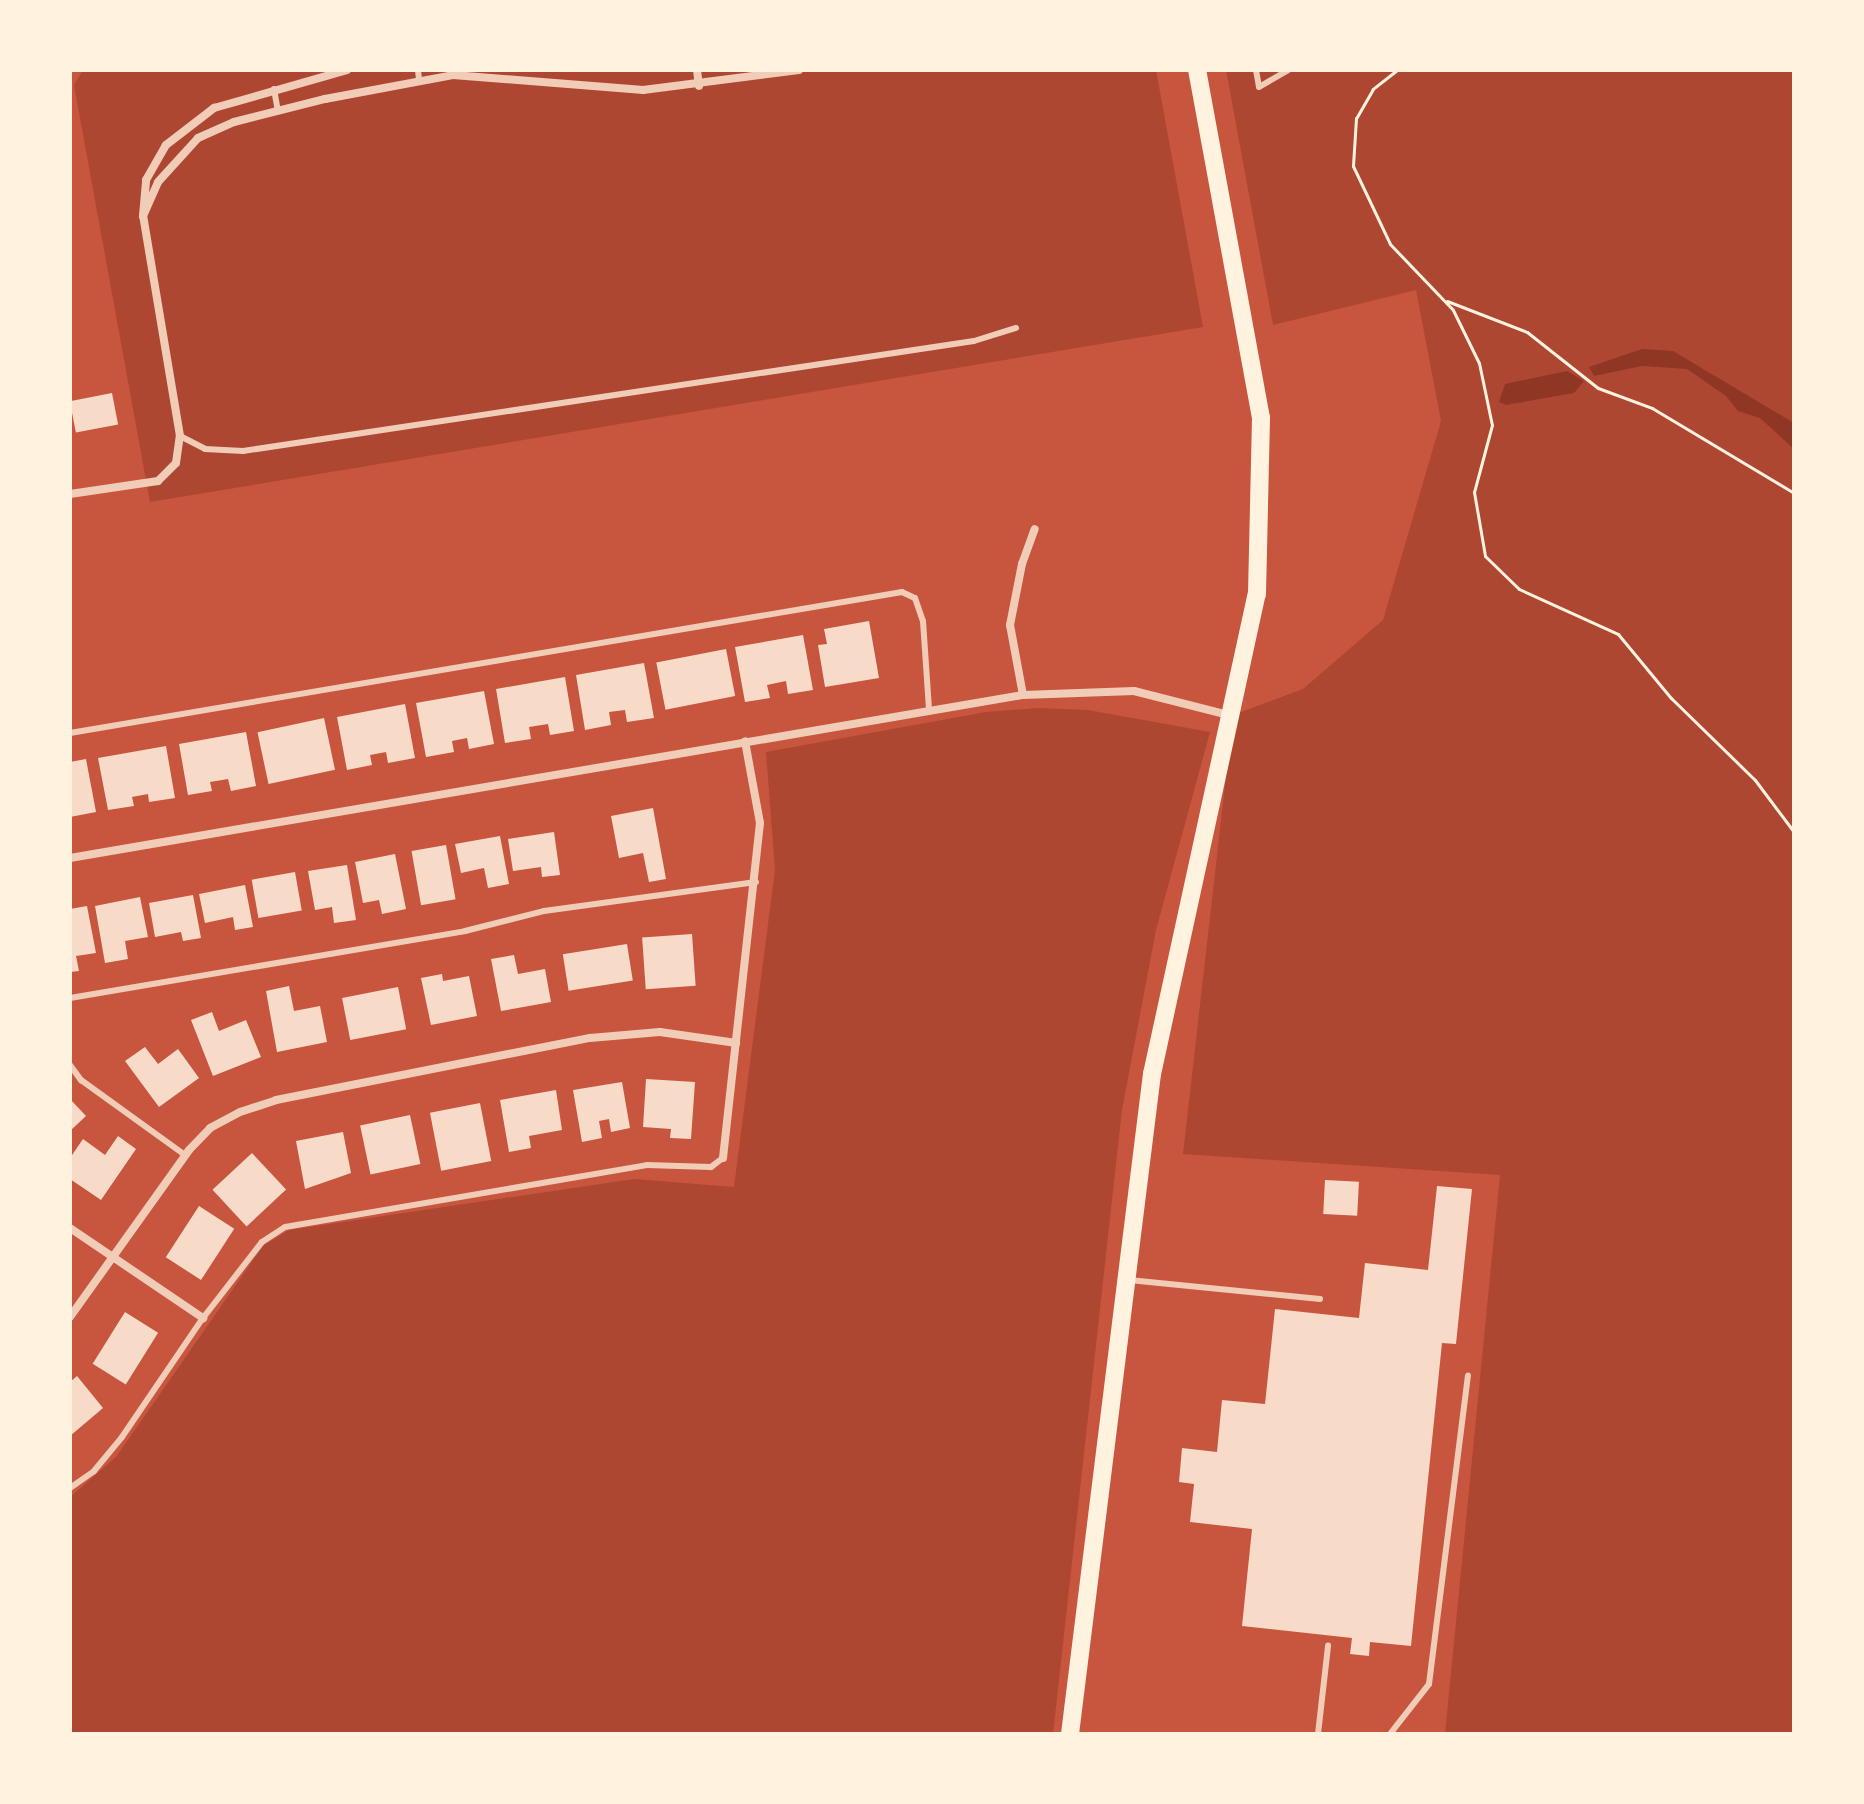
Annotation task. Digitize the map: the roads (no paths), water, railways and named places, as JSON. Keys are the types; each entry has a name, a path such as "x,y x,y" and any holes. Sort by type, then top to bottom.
{"main road":[{"path":"1070,1734 1152,1074 1174,960 1233,716 1257,594 1261,418 1197,70"}],"street":[{"path":"70,494 158,481 176,463 180,436 143,216 146,180 179,132 214,108 347,70"},
{"path":"697,70 699,86"},
{"path":"143,216 158,182 198,138 278,111 419,75 453,72 643,90 699,86 799,70"},
{"path":"1023,695 1010,625 1022,564 1035,529"},
{"path":"70,858 1023,695 1134,691 1233,716"},
{"path":"723,1158 756,882 760,823 745,741"},
{"path":"70,1317 185,1155 210,1128 240,1112 276,1100 422,1069 590,1038 660,1032 736,1043"},
{"path":"70,1228 203,1318"}],"lane":[{"path":"1256,70 1259,87 1288,70"},
{"path":"274,89 278,111"},
{"path":"180,436 205,449 243,451 974,341 1016,328"},
{"path":"70,733 902,592 915,598 923,621 929,710"},
{"path":"70,998 465,931 544,911 756,882"},
{"path":"70,1065 81,1080 185,1155"},
{"path":"70,1488 94,1471 122,1437 203,1318 262,1242 285,1227 647,1165 711,1167 723,1158"},
{"path":"1125,1280 1320,1299"},
{"path":"1390,1734 1429,1684 1468,1375"},
{"path":"1318,1734 1328,1646"}]}
